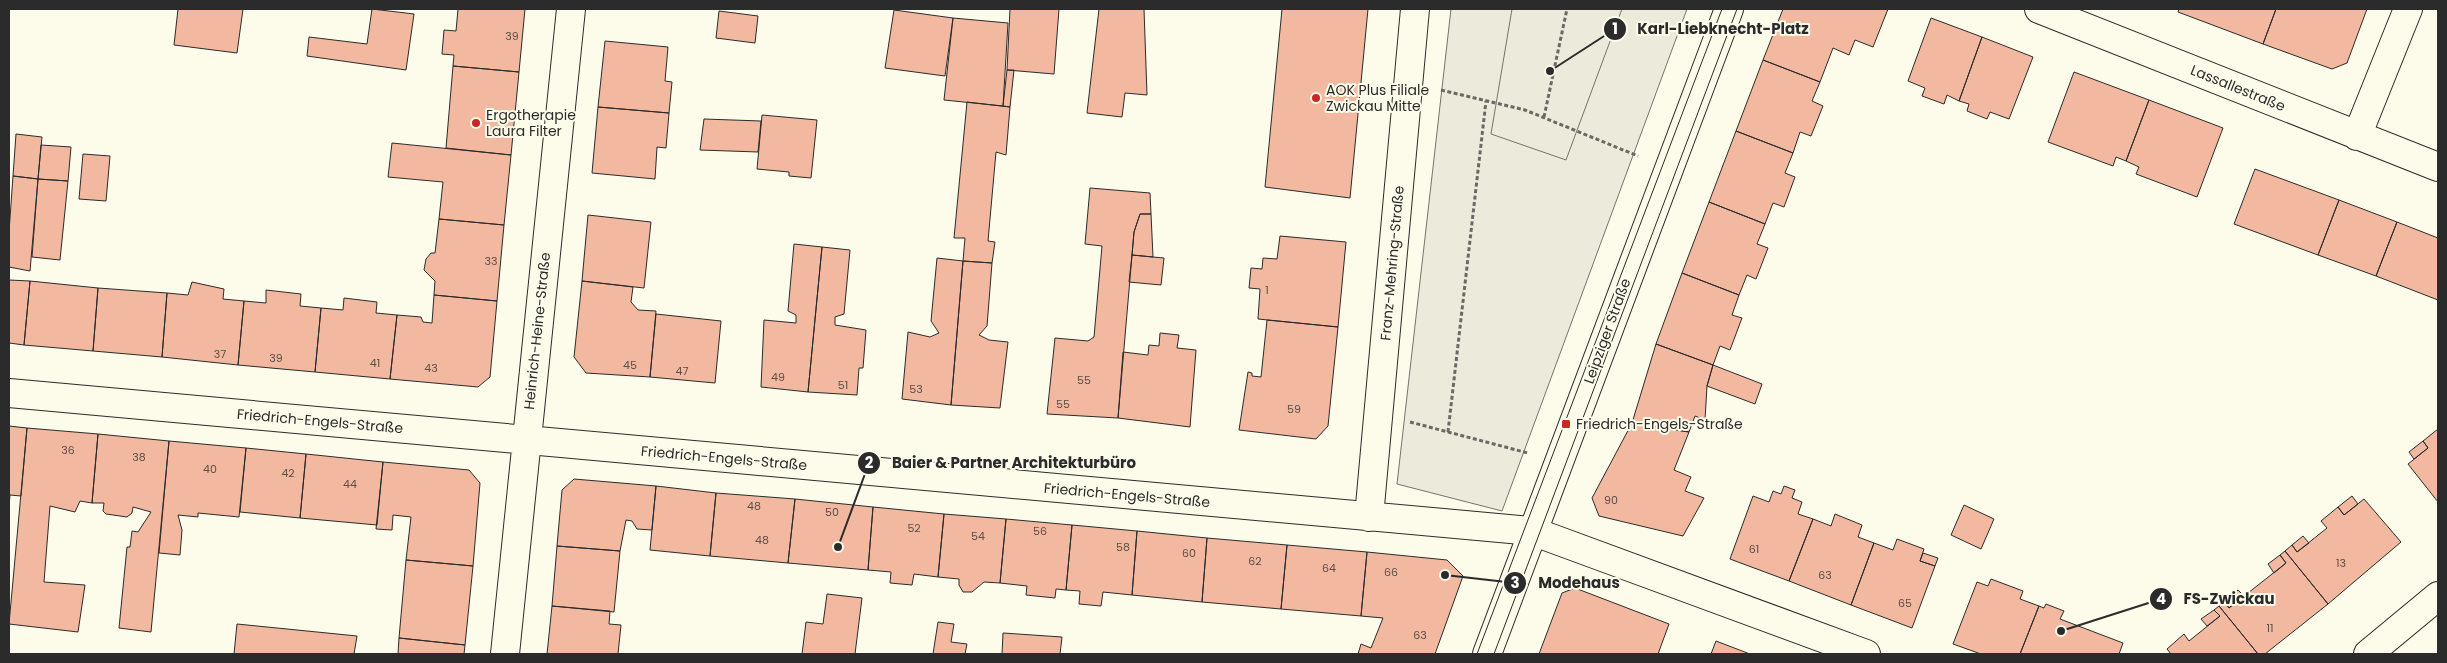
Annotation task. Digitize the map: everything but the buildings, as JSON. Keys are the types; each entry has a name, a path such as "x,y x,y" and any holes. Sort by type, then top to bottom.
{"street":[{"name":"Heinrich-Heine-Straße","path":"505,654 525,440 571,9"},
{"name":"Franz-Mehring-Straße","path":"1369,517 1415,9"},
{"name":"Leipziger Straße","path":"1486,654 1729,9"},
{"name":"Lassallestraße","path":"2038,9 2438,167"},
{"path":"2357,136 2408,9"},
{"name":"Friedrich-Engels-Straße","path":"9,393 1532,531 1866,654"},
{"path":"2368,654 2438,596"}],"path":[{"path":"1544,118 1567,9"},
{"path":"1408,83 1525,110 1669,168"},
{"path":"1448,432 1486,101"},
{"path":"1378,414 1559,461"}],"shaded area":[{"path":"1451,9 1687,9 1502,511 1397,484"},
{"path":"1512,9 1622,9 1566,160 1491,134"}],"tram line":[{"path":"1477,654 1722,9"},
{"path":"1494,654 1737,9"}],"place":[{"name":"Karl-Liebknecht-Platz","path":"1550,71"},
{"name":"AOK Plus Filiale Zwickau Mitte","path":"1316,98"},
{"name":"Ergotherapie Laura Filter","path":"476,123"},
{"name":"Friedrich-Engels-Straße","path":"1566,424"},
{"name":"Baier & Partner Architekturbüro","path":"838,547"},
{"name":"Modehaus","path":"1445,575"},
{"name":"FS-Zwickau","path":"2061,631"}]}
